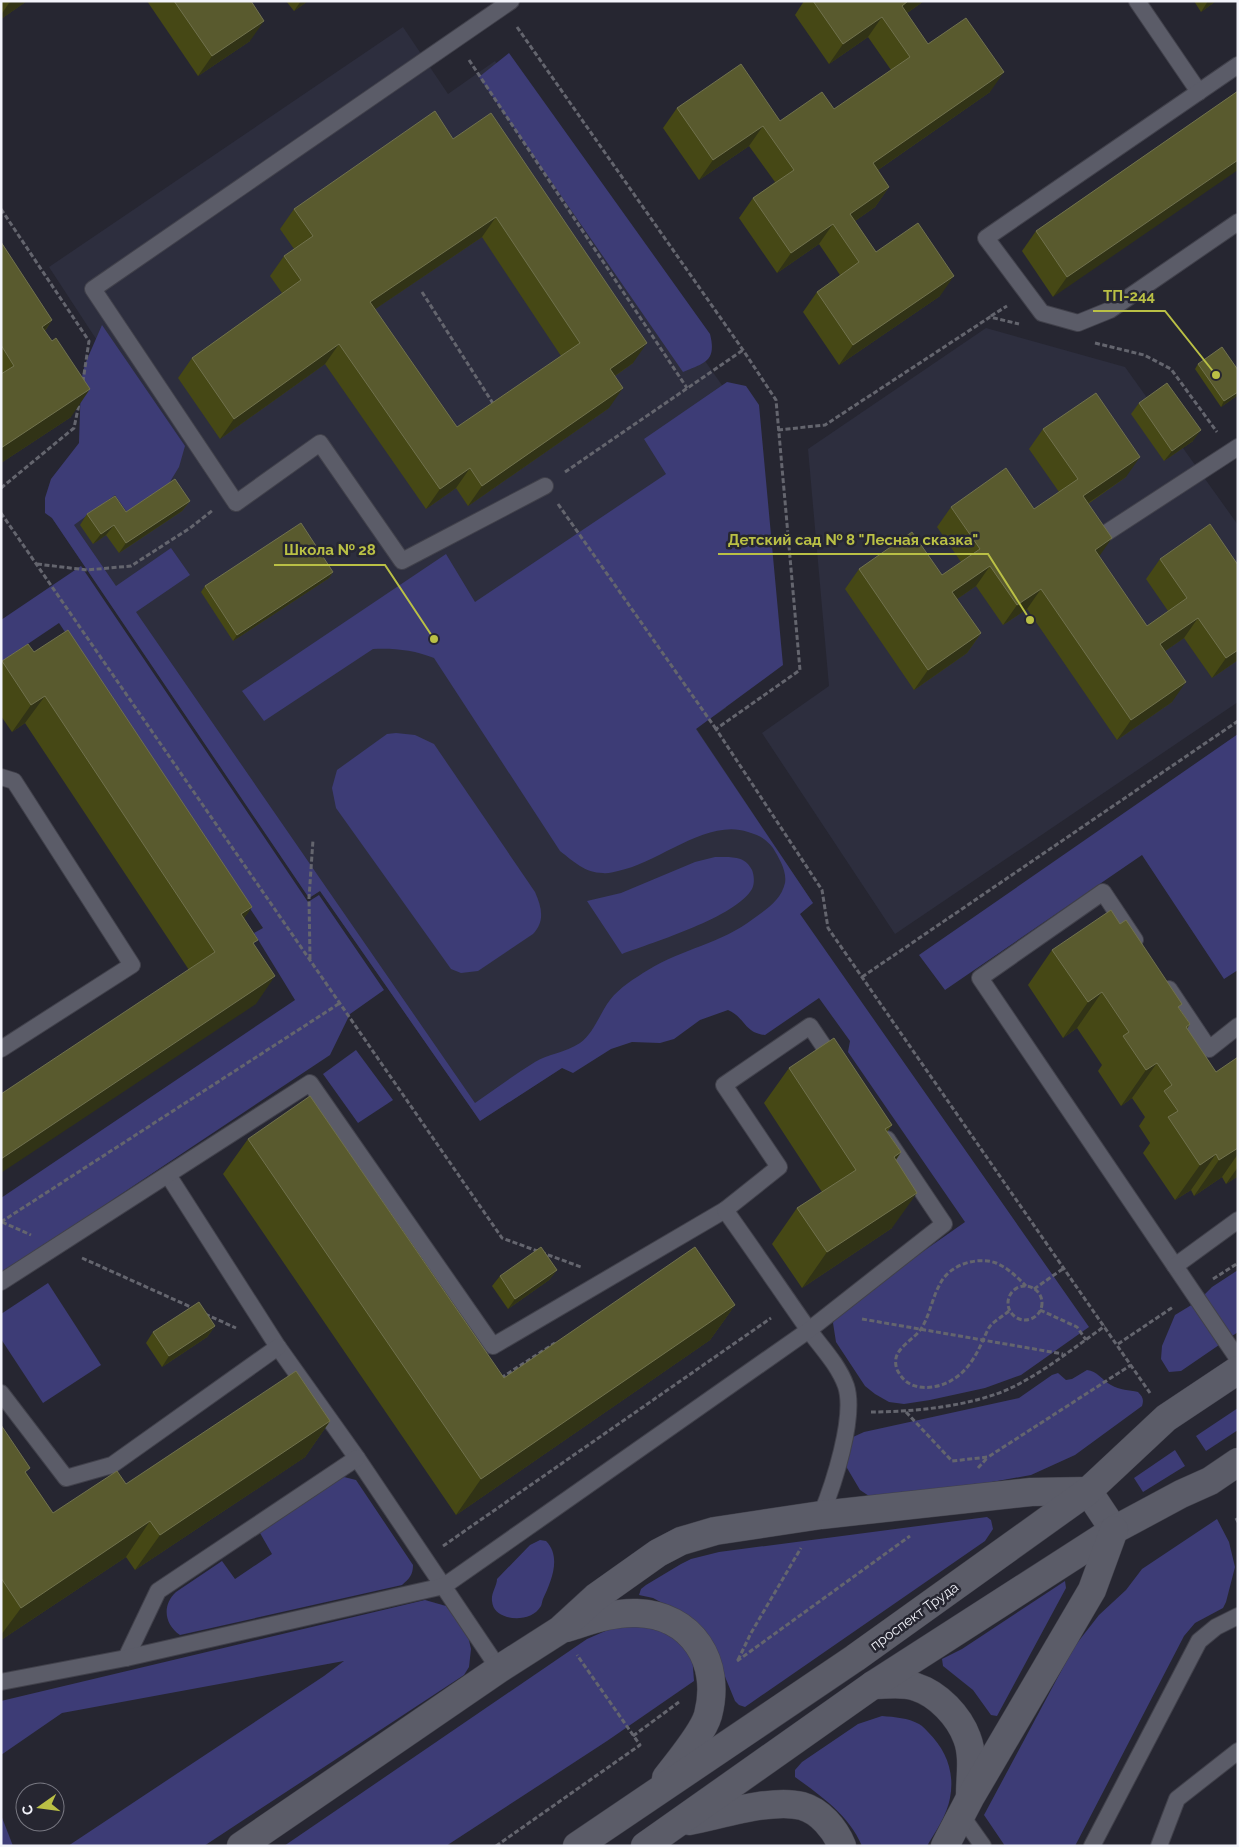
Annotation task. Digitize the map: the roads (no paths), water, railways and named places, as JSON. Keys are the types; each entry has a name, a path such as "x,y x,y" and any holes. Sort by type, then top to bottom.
{"main road":[{"name":"проспект Труда","path":"577,1846 855,1658 1088,1491 1166,1418 1238,1370"},
{"path":"646,1846 873,1685 1114,1530 1181,1494 1210,1481 1238,1462"},
{"path":"240,1846 499,1669 560,1630 603,1591 658,1553 681,1541 738,1527 821,1515 1031,1492 1088,1491 1114,1530"},
{"path":"946,1846 965,1807 1092,1590 1114,1530"},
{"path":"560,1630 607,1615 651,1614 667,1619 683,1629 697,1641 707,1657 712,1694 708,1717 656,1792"},
{"path":"873,1685 901,1684 916,1686 929,1693 950,1710 967,1738 971,1759 965,1807"},
{"path":"678,1824 778,1803 803,1806 823,1818 842,1846"}],"lane":[{"path":"1138,1 1199,92"},
{"path":"507,4 93,289 236,503 320,443 402,561 545,486"},
{"path":"1238,65 986,238 1042,313 1078,323 1110,310 1238,222"},
{"path":"1106,533 1234,449"},
{"path":"1,777 14,781 132,966 1,1049"},
{"path":"1142,950 1103,892 980,978 1238,1359"},
{"path":"1159,974 1209,1049 1238,1026"},
{"path":"1,1282 310,1083 493,1346 725,1210 779,1167 724,1085 810,1026 843,1075"},
{"path":"1,1682 126,1658 444,1586 803,1335 944,1224 877,1125"},
{"path":"168,1175 278,1347 357,1458 499,1669"},
{"path":"725,1210 803,1335 835,1364 846,1387 848,1413 831,1490 821,1515"},
{"path":"1174,1266 1238,1220"},
{"path":"1,1393 66,1478 112,1465 278,1347"},
{"path":"126,1658 158,1591 357,1458"},
{"path":"1092,1846 1199,1642 1216,1627 1238,1616"},
{"path":"1159,1846 1177,1799 1238,1751"},
{"path":"965,1807 983,1846"}],"place":[{"name":"ТП-244","path":"1216,375"},
{"name":"Детский сад № 8 \"Лесная сказка\"","path":"1030,620"},
{"name":"Школа № 28","path":"434,639"}]}
